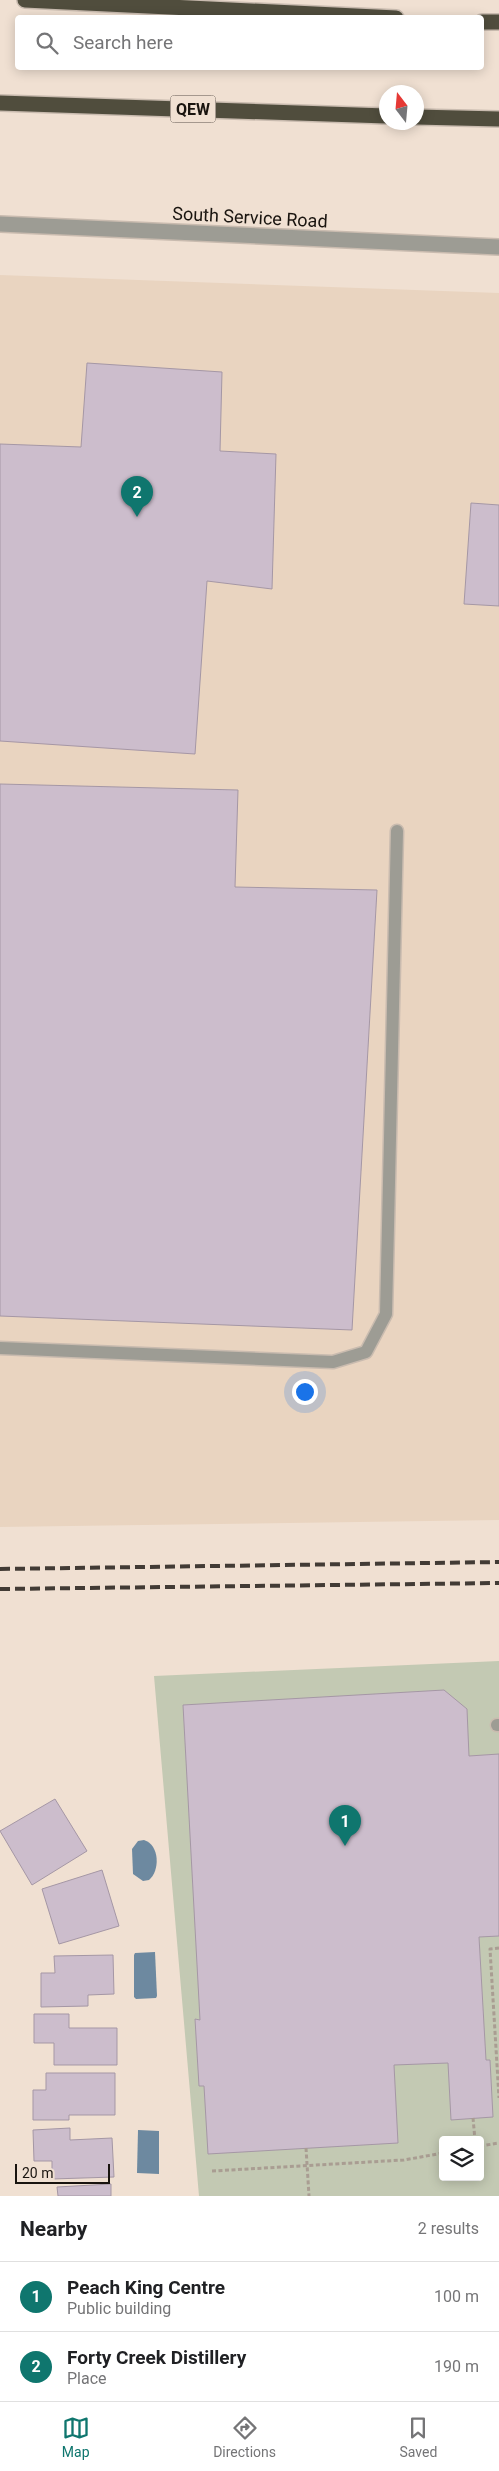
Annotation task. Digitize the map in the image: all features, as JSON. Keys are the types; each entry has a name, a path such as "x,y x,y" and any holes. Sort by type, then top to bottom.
{"highway":[{"path":"25,0 334,15"},
{"path":"484,22 499,22"},
{"name":"QEW","path":"0,103 379,116"},
{"path":"424,116 499,119"}],"street":[{"name":"South Service Road","path":"0,224 499,247"}],"lane":[{"path":"0,1348 333,1362 366,1352 386,1314 397,831"}],"path":[{"path":"499,1948 490,1949 498,2053 499,2098"},
{"path":"473,2118 475,2136"},
{"path":"484,2145 499,2143"},
{"path":"306,2148 309,2196"},
{"path":"212,2171 404,2160 439,2154"}],"shaded area":[{"path":"0,275 499,293 499,1520 0,1527"}],"green space":[{"path":"499,1661 499,2196 199,2196 154,1676"}],"water":[{"path":"144,1840 153,1847 157,1858 153,1876 149,1880 143,1881 133,1874 132,1849 138,1841"},
{"path":"155,1952 157,1996 156,1998 136,1999 134,1997 134,1955 135,1953"},
{"path":"138,2130 159,2131 159,2174 137,2173"}],"building":[{"path":"87,363 222,372 220,451 276,454 272,589 207,581 195,754 0,741 0,444 81,447"},
{"path":"471,503 499,505 499,606 464,604"},
{"path":"0,784 238,790 235,887 377,890 352,1330 0,1316"},
{"path":"444,1690 467,1709 469,1756 499,1754 499,1936 479,1937 486,2060 490,2060 493,2117 451,2120 448,2063 394,2065 398,2143 208,2154 204,2086 199,2086 195,2019 200,2020 183,1705"},
{"path":"55,1799 87,1851 32,1885 0,1831"},
{"path":"102,1870 119,1926 59,1944 42,1889"},
{"path":"113,1955 114,1994 88,1995 88,2006 41,2007 41,1973 55,1973 54,1956"},
{"path":"34,2014 69,2014 69,2028 117,2028 117,2065 54,2065 54,2043 34,2043"},
{"path":"46,2073 115,2073 115,2115 69,2115 69,2120 33,2120 33,2090 46,2090"},
{"path":"70,2128 70,2140 112,2138 114,2177 52,2179 52,2161 34,2161 33,2130"},
{"path":"111,2184 111,2196 58,2196 57,2187"}],"railway":[{"path":"0,1569 499,1562"},
{"path":"0,1589 499,1583"}],"place":[{"name":"Forty Creek Distillery","path":"137,517"},
{"name":"Peach King Centre","path":"345,1846"}]}
